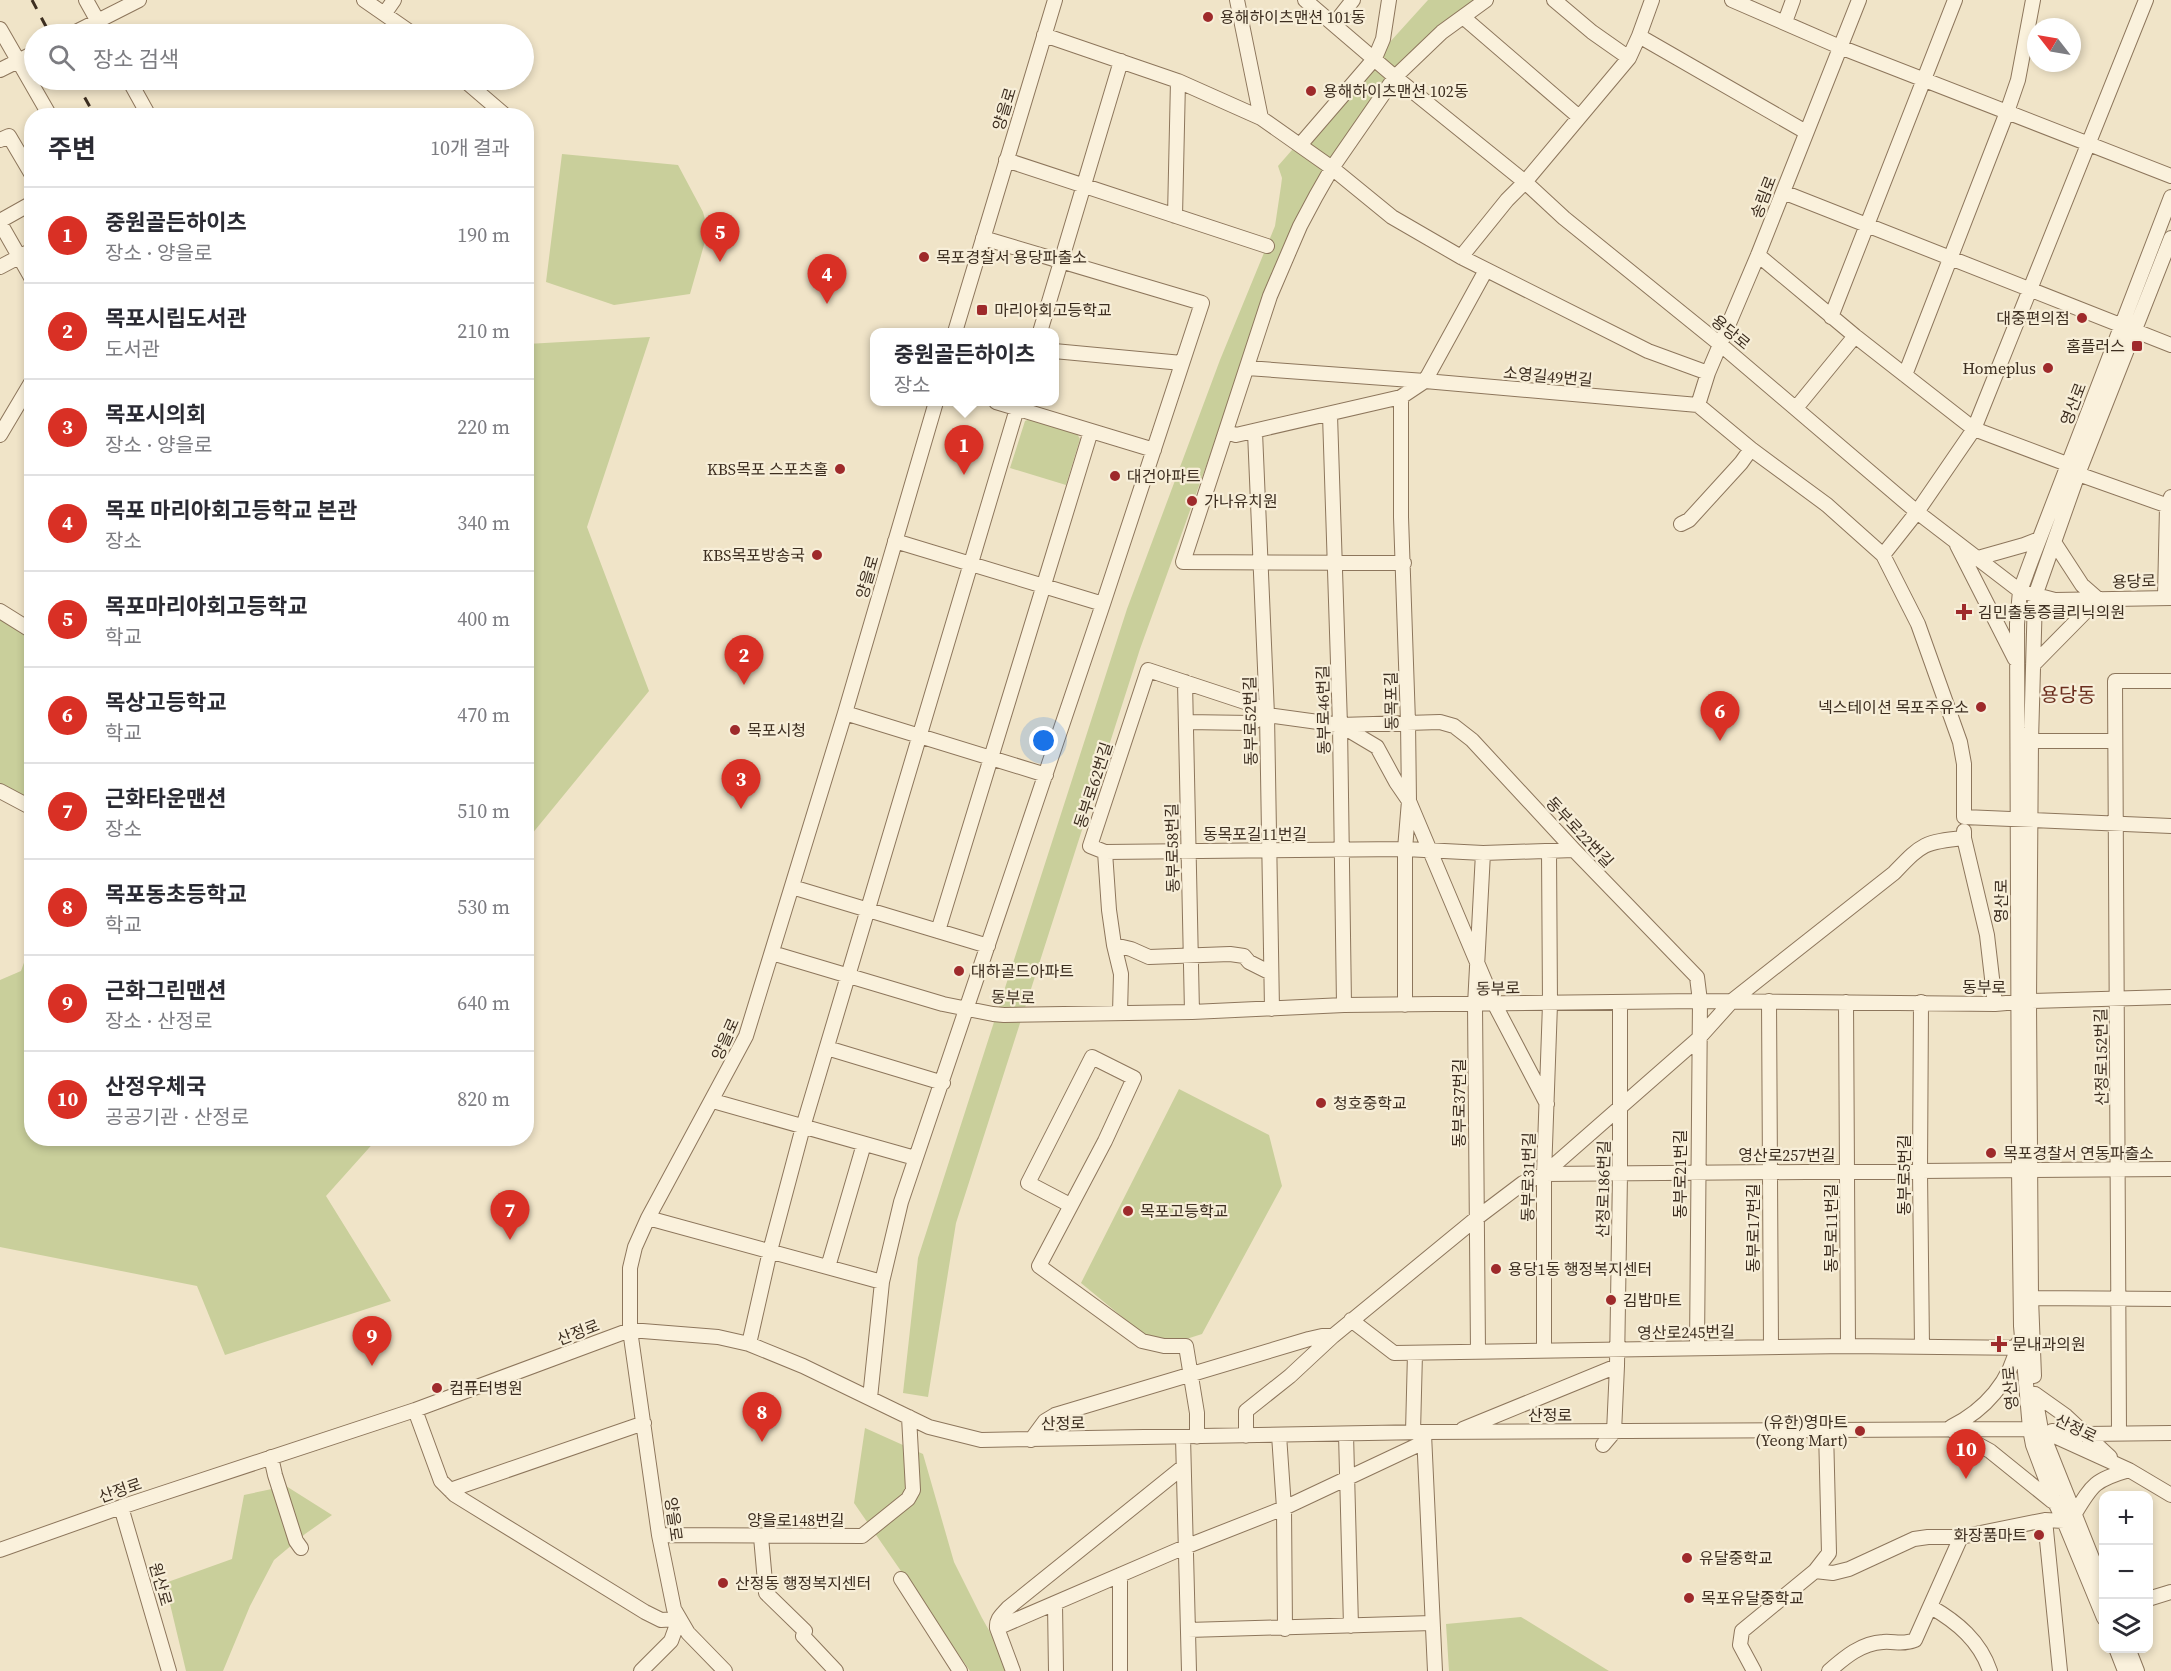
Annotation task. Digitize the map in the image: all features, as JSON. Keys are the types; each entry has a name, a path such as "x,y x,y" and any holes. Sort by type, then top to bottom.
{"street":[{"path":"86,0 99,24"},
{"path":"106,24 139,0"},
{"path":"364,0 400,24"},
{"path":"386,14 394,0"},
{"name":"양을로","path":"957,328 982,238 1055,0"},
{"path":"1237,0 1261,118"},
{"name":"용당로","path":"1305,0 1564,218 1721,345 1917,512 2020,591 2055,600 2168,597"},
{"path":"1334,24 1353,0"},
{"path":"1300,145 1375,58 1383,39 1389,0"},
{"path":"1404,562 1183,562 1283,264 1306,216 1332,168 1395,77 1435,38 1486,0"},
{"path":"1554,0 1592,32 1629,58"},
{"path":"1461,257 1629,58 1652,0"},
{"path":"1732,0 1840,47 2171,176"},
{"path":"1785,22 1793,0"},
{"name":"송림로","path":"1698,405 1708,373 1758,255 1859,0"},
{"path":"1832,317 1955,0"},
{"path":"1905,375 2018,80 2033,0"},
{"path":"1883,555 1917,512 1974,429 2146,0"},
{"path":"1463,17 1579,117"},
{"path":"0,29 24,69"},
{"path":"1044,35 1178,81 1261,118 1332,168 1392,218 1486,270 1648,351 1708,373"},
{"path":"1639,36 1806,132"},
{"path":"0,70 24,57"},
{"path":"1041,328 1121,61"},
{"path":"1176,216 1178,81"},
{"path":"36,90 46,108"},
{"path":"135,90 145,108"},
{"path":"476,90 497,108"},
{"path":"0,140 9,136 24,161"},
{"path":"1006,160 1267,246"},
{"path":"1783,192 2171,345"},
{"name":"영산로","path":"2099,1606 2069,1518 2035,1430 2021,1326 2024,1002 2017,820 2017,624 2020,591 2039,538 2171,197"},
{"path":"24,208 0,222 24,252"},
{"path":"870,1398 882,1282 901,1202 943,1083 1202,303 982,238"},
{"name":"영산로","path":"2024,1002 2032,820 2031,741 2035,596 2078,474 2171,238"},
{"path":"0,267 24,254"},
{"path":"1758,255 1855,336 1974,429 2067,464 2078,474 2170,504 2168,597"},
{"path":"1226,432 1236,435 1256,432 1401,397 1425,381 1486,270"},
{"path":"1796,408 1855,336"},
{"path":"1059,351 1182,363"},
{"name":"소영길49번길","path":"1247,368 1698,405"},
{"name":"동목포길","path":"1401,397 1401,517 1409,801 1405,849 1405,1005"},
{"path":"0,435 24,398"},
{"path":"1698,405 1827,505 1883,555 1918,624 1960,742 1964,764 1964,838 1987,935 1995,1004"},
{"name":"양을로","path":"725,1671 699,1645 679,1619 669,1593 658,1535 630,1330 630,1268 635,1247 648,1218 746,1036 845,713 935,406"},
{"path":"749,1344 803,1127 1018,406"},
{"path":"1021,406 1154,450"},
{"name":"동부로46번길","path":"1330,415 1340,725 1344,1005"},
{"path":"938,931 1091,431"},
{"name":"동부로52번길","path":"1256,432 1267,715 1272,1008"},
{"path":"1681,525 1696,513 1752,449"},
{"path":"1978,558 2024,545 2039,538"},
{"path":"895,541 1103,604"},
{"path":"1955,541 2017,663"},
{"path":"2033,665 2098,599 2082,585 2054,542"},
{"path":"0,611 24,626"},
{"name":"동부로62번길","path":"1120,1013 1121,974 1109,910 1105,852 1090,846 1148,670 1185,682"},
{"name":"산정로152번길","path":"2120,1432 2115,681 2171,681"},
{"path":"1185,682 1254,705 1267,715 1340,725 1377,747 1409,801 1428,851 1495,1005 1547,1104"},
{"name":"동부로58번길","path":"1185,682 1192,1012"},
{"path":"845,713 1046,775"},
{"path":"1186,722 1251,723 1267,715"},
{"name":"동부로22번길","path":"1340,725 1446,723 1466,734 1574,850 1697,976 1700,1001"},
{"path":"2031,741 2115,741"},
{"path":"0,791 24,804"},
{"path":"1964,817 2171,826"},
{"path":"1245,1436 1246,1411 1290,1376 1352,1320 1478,1217 1523,1183 1544,1174 1698,1039 1733,1000 1894,873 1917,849 1941,840 1964,838"},
{"name":"동목포길11번길","path":"1105,852 1405,849 1483,853 1574,850"},
{"name":"동부로31번길","path":"1544,1351 1544,1174 1550,1004 1549,851"},
{"name":"동부로37번길","path":"1478,1352 1475,1005 1483,853"},
{"path":"792,887 988,946"},
{"path":"1114,945 1149,957 1230,954 1244,956 1249,962 1271,973"},
{"name":"동부로","path":"772,953 967,1010 1004,1015 1192,1012 1344,1005 1495,1005 1733,1000 1995,1004 2171,997"},
{"name":"동부로21번길","path":"1696,1348 1700,1001"},
{"name":"동부로17번길","path":"1769,1001 1770,1347"},
{"name":"산정로186번길","path":"1614,1432 1620,1174 1620,1002"},
{"name":"동부로11번길","path":"1846,1002 1848,1346"},
{"name":"동부로5번길","path":"1921,1002 1922,1347"},
{"path":"827,1048 943,1083"},
{"path":"1070,1205 1028,1183 1092,1057 1134,1078 1105,1141 1038,1266 1142,1341 1164,1346 1186,1346 1197,1413 1197,1437"},
{"path":"713,1101 915,1158"},
{"path":"828,1267 864,1144"},
{"name":"영산로257번길","path":"1544,1174 2171,1169"},
{"name":"영산로","path":"2024,1170 2031,1298 2024,1348 2035,1394 2033,1445 2056,1505 2069,1518 2099,1580"},
{"path":"648,1218 882,1282"},
{"path":"2031,1298 2171,1299"},
{"name":"영산로245번길","path":"1352,1320 1394,1353 1848,1346 2024,1348"},
{"name":"산정로","path":"0,1550 121,1507 415,1410 630,1330 718,1336 749,1344 802,1366 929,1427 966,1437 999,1441 1418,1432 1949,1428 2035,1430 2129,1470 2171,1495"},
{"path":"1031,1440 1045,1421 1054,1415 1309,1339 1334,1336"},
{"path":"1949,1428 1965,1420 1986,1403 2024,1348"},
{"path":"1415,1353 1418,1432 1435,1671"},
{"path":"1457,1432 1617,1366"},
{"path":"2035,1394 2066,1416 2108,1455 2129,1470"},
{"path":"415,1410 445,1486 645,1612 661,1620 679,1619 671,1641 641,1671"},
{"name":"양을로148번길","path":"658,1535 862,1536 908,1499 913,1490 909,1417"},
{"path":"445,1486 644,1423"},
{"path":"1949,1428 1997,1456 2056,1505"},
{"path":"1754,1671 1740,1645 1742,1631 1815,1571 1826,1559 1830,1549 1826,1430"},
{"path":"2035,1430 2085,1434 2171,1432"},
{"path":"997,1628 1185,1547 1284,1508 1347,1479 1420,1444 1418,1432"},
{"path":"1603,1445 1614,1432"},
{"path":"1346,1434 1351,1626"},
{"path":"1280,1435 1284,1508 1285,1629"},
{"path":"1183,1437 1189,1671"},
{"path":"272,1457 274,1475 296,1541 301,1548"},
{"path":"1013,1671 997,1628 998,1618 1183,1467"},
{"path":"1815,1571 1833,1573 1849,1569 1914,1539 1960,1537 2045,1520 2069,1518 2090,1488 2100,1480 2129,1470"},
{"name":"원산로","path":"121,1507 169,1671"},
{"path":"2045,1520 2060,1671"},
{"path":"761,1537 766,1593 805,1631 803,1636 836,1671"},
{"path":"1829,1671 1846,1656 1867,1645 1879,1642 1908,1643 1915,1640 1960,1537"},
{"path":"1120,1575 1120,1671"},
{"path":"901,1579 960,1671"},
{"path":"2153,1597 2171,1592"},
{"path":"1055,1604 1056,1671"},
{"path":"1931,1607 1966,1631 1976,1642 1990,1671"},
{"path":"1188,1630 1432,1623"},
{"path":"2118,1653 2125,1671"},
{"path":"2130,1653 2137,1671"}],"green space":[{"path":"1428,0 1478,0 1365,108 1331,157 1325,157 1308,144 1389,43"},
{"path":"1292,150 1299,151 1324,172 1270,289 1140,649 956,1223 928,1397 903,1393 918,1258 1127,609 1220,360 1275,226 1282,178 1278,166"},
{"path":"562,154 678,165 703,212 708,231 690,294 614,305 546,282"},
{"path":"650,337 587,527 649,691 534,831 534,344"},
{"path":"1032,418 1076,432 1080,439 1066,485 1010,468 1025,421"},
{"path":"0,618 24,633 24,799 0,786"},
{"path":"24,963 24,1146 371,1146 326,1196 391,1301 225,1355 197,1286 0,1247 0,980 21,971"},
{"path":"1179,1089 1269,1135 1282,1186 1202,1334 1177,1342 1149,1339 1081,1283"},
{"path":"865,1428 923,1454 954,1562 1012,1671 970,1671 854,1503"},
{"path":"286,1486 332,1515 274,1560 250,1606 223,1671 186,1671 165,1583 232,1559 244,1495"},
{"path":"1521,1617 1609,1671 1449,1671 1446,1624"}],"railway":[{"path":"32,0 45,24"},
{"path":"81,90 91,108"}],"place":[{"name":"용해하이츠맨션 101동","path":"1208,17"},
{"name":"용해하이츠맨션 102동","path":"1311,91"},
{"name":"목포경찰서 용당파출소","path":"924,257"},
{"name":"목포마리아회고등학교","path":"720,262"},
{"name":"목포 마리아회고등학교 본관","path":"827,304"},
{"name":"마리아회고등학교","path":"982,310"},
{"name":"대중편의점","path":"2082,318"},
{"name":"홈플러스","path":"2137,346"},
{"name":"Homeplus","path":"2048,368"},
{"name":"KBS목포 스포츠홀","path":"840,469"},
{"name":"중원골든하이츠","path":"964,475"},
{"name":"대건아파트","path":"1115,476"},
{"name":"가나유치원","path":"1192,501"},
{"name":"KBS목포방송국","path":"817,555"},
{"name":"김민출통증클리닉의원","path":"1964,612"},
{"name":"목포시립도서관","path":"744,685"},
{"name":"넥스테이션 목포주유소","path":"1981,707"},
{"name":"목포시청","path":"735,730"},
{"name":"목상고등학교","path":"1720,741"},
{"name":"목포시의회","path":"741,809"},
{"name":"대하골드아파트","path":"959,971"},
{"name":"청호중학교","path":"1321,1103"},
{"name":"목포경찰서 연동파출소","path":"1991,1153"},
{"name":"목포고등학교","path":"1128,1211"},
{"name":"근화타운맨션","path":"510,1240"},
{"name":"용당1동 행정복지센터","path":"1496,1269"},
{"name":"김밥마트","path":"1611,1300"},
{"name":"문내과의원","path":"1999,1344"},
{"name":"근화그린맨션","path":"372,1366"},
{"name":"컴퓨터병원","path":"437,1388"},
{"name":"(유한)영마트 (Yeong Mart)","path":"1860,1431"},
{"name":"목포동초등학교","path":"762,1442"},
{"name":"산정우체국","path":"1966,1479"},
{"name":"화장품마트","path":"2039,1535"},
{"name":"유달중학교","path":"1687,1558"},
{"name":"산정동 행정복지센터","path":"723,1583"},
{"name":"목포유달중학교","path":"1689,1598"}],"district":[{"name":"용당동","path":"2068,695"}]}
